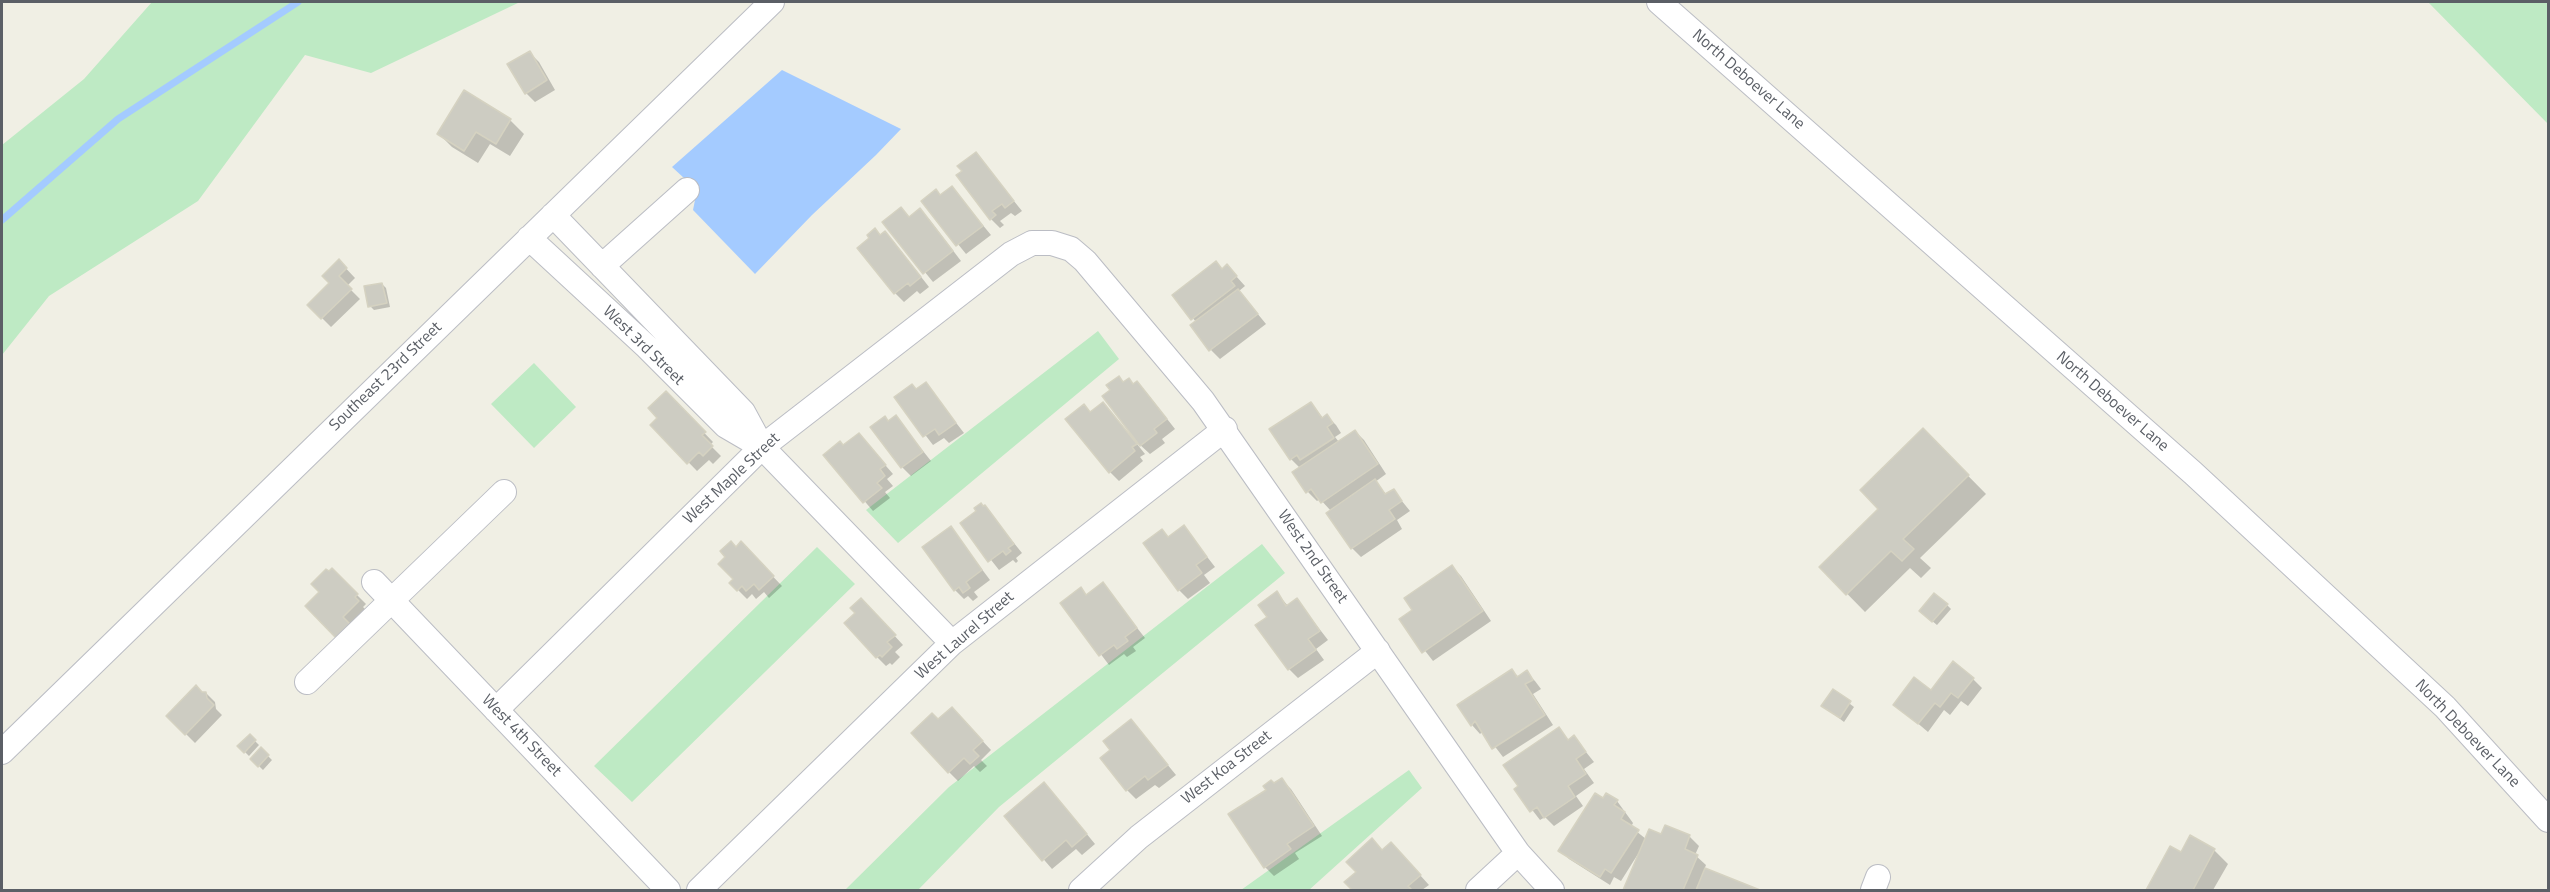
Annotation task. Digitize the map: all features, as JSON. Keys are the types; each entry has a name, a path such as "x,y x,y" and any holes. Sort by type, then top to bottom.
{"street":[{"name":"Southeast 23rd Street","path":"2,752 772,2"},
{"name":"North Deboever Lane","path":"1659,2 2193,473 2445,707 2548,820"},
{"path":"602,266 687,190"},
{"name":"West 3rd Street","path":"553,215 743,412 762,447 952,643"},
{"name":"West 3rd Street","path":"529,238 647,347 726,426 762,447"},
{"name":"West Maple Street","path":"496,710 762,447 1011,254 1032,243 1052,243"},
{"name":"West 2nd Street","path":"1052,243 1071,249 1085,261 1225,429 1518,853 1552,891"},
{"name":"West Laurel Street","path":"699,891 952,643 1225,429"},
{"path":"307,682 504,492"},
{"name":"West 4th Street","path":"374,582 668,891"},
{"name":"West Koa Street","path":"1081,891 1138,837 1378,651"},
{"path":"1478,891 1518,853"}],"green space":[{"path":"152,2 520,2 371,73 305,55 198,201 49,296 2,355 2,145 84,79"},
{"path":"2428,2 2548,2 2548,124"},
{"path":"1098,331 1119,359 898,543 866,510"},
{"path":"534,363 576,407 534,448 491,404"},
{"path":"1262,544 1285,573 999,807 918,890 845,890 949,787"},
{"path":"817,547 855,584 632,802 594,766"},
{"path":"1409,770 1422,788 1309,890 1241,890"}],"water":[{"path":"782,70 901,129 755,274 693,210 697,190 672,167"}],"building":[{"path":"530,51 547,80 525,94 507,64"},
{"path":"464,90 511,119 496,144 476,132 464,151 437,134"},
{"path":"976,152 1014,201 1005,208 1002,204 992,211 996,215 990,220 956,175 962,171 957,166"},
{"path":"952,186 983,226 956,246 921,201 936,189 940,195"},
{"path":"901,207 909,217 920,208 953,251 923,274 882,222"},
{"path":"875,228 880,235 885,231 921,277 910,286 908,283 894,294 857,248 869,238 867,235"},
{"path":"339,259 347,268 339,276 352,289 321,319 307,305 329,283 322,276"},
{"path":"1216,261 1222,269 1227,264 1237,276 1231,281 1235,286 1191,320 1172,295"},
{"path":"382,283 387,303 368,307 364,286"},
{"path":"1238,289 1258,314 1209,351 1190,325"},
{"path":"1119,376 1123,382 1129,378 1133,384 1137,381 1167,419 1154,429 1157,433 1140,446 1102,396 1110,390 1106,385"},
{"path":"926,382 956,423 939,435 935,429 923,437 894,397 912,384 916,389"},
{"path":"666,391 706,432 702,435 713,446 703,456 699,452 687,464 650,425 657,418 648,408"},
{"path":"1103,402 1137,444 1132,447 1135,451 1109,473 1065,419 1084,404 1090,412"},
{"path":"1311,402 1322,418 1327,414 1333,423 1327,427 1334,438 1300,460 1297,455 1290,460 1269,429"},
{"path":"896,415 923,452 901,468 870,427 885,416 888,421"},
{"path":"1923,428 1969,475 1903,539 1914,549 1902,561 1891,551 1846,595 1819,567 1878,509 1860,490"},
{"path":"1355,430 1378,464 1321,503 1311,489 1306,493 1292,472"},
{"path":"859,433 886,465 880,469 885,476 877,483 882,488 863,503 823,455 840,441 843,445"},
{"path":"1375,479 1385,494 1394,489 1402,501 1389,510 1395,519 1351,549 1326,513"},
{"path":"981,503 985,505 1014,544 1008,548 1011,551 1006,555 1003,551 988,562 960,523 976,511 974,508"},
{"path":"1184,525 1207,557 1196,565 1202,573 1178,591 1143,543 1162,529 1168,537"},
{"path":"951,526 982,570 966,582 970,588 963,593 959,587 954,591 922,547"},
{"path":"731,541 736,547 741,541 774,576 759,590 754,584 746,591 742,586 737,591 729,583 733,579 718,564 725,557 720,551"},
{"path":"1452,565 1483,611 1422,653 1399,619 1412,610 1404,598"},
{"path":"332,568 358,594 355,597 359,601 343,617 350,624 336,638 305,606 319,592 311,584 326,569 329,571"},
{"path":"1103,582 1137,628 1125,637 1128,641 1117,649 1114,645 1099,656 1060,603 1081,587 1086,595"},
{"path":"1277,591 1286,606 1297,598 1320,631 1308,639 1316,650 1288,670 1255,625 1267,617 1258,605"},
{"path":"1934,593 1948,604 1932,622 1919,611"},
{"path":"861,598 896,635 887,642 892,647 882,657 880,655 876,658 844,623 855,613 850,608"},
{"path":"1953,661 1974,678 1958,698 1951,693 1940,707 1935,703 1918,724 1893,705 1914,677 1931,690"},
{"path":"1512,669 1517,677 1527,670 1533,680 1525,684 1545,715 1492,749 1475,721 1471,726 1457,705"},
{"path":"196,685 202,692 206,692 207,698 214,705 185,735 166,716"},
{"path":"1833,689 1851,701 1840,718 1821,706"},
{"path":"952,707 983,741 973,750 979,756 970,764 964,758 948,773 911,733 932,713 938,719"},
{"path":"1131,719 1168,765 1148,780 1145,776 1126,791 1100,758 1110,750 1103,741"},
{"path":"1559,727 1568,740 1574,735 1586,752 1576,759 1586,774 1568,786 1575,797 1544,818 1537,807 1530,812 1514,789 1518,786 1503,765"},
{"path":"250,734 256,740 244,753 237,746"},
{"path":"261,747 269,755 258,767 250,759"},
{"path":"1282,778 1314,826 1287,844 1291,849 1264,868 1228,814 1266,790 1263,786 1271,780 1274,783"},
{"path":"1044,782 1087,834 1072,847 1066,840 1042,861 1004,816"},
{"path":"1595,793 1603,798 1606,793 1618,800 1614,805 1625,812 1621,819 1639,830 1611,873 1605,869 1600,877 1558,851"},
{"path":"1665,825 1690,835 1685,849 1698,855 1683,890 1623,890 1649,829 1661,834"},
{"path":"2190,835 2215,849 2193,890 2146,890 2170,846 2181,852"},
{"path":"1372,838 1382,850 1391,842 1421,875 1408,886 1412,890 1352,890 1344,882 1356,872 1346,862"},
{"path":"1705,868 1760,890 1696,890"}],"waterway":[{"path":"2,220 118,119 298,2"}]}
